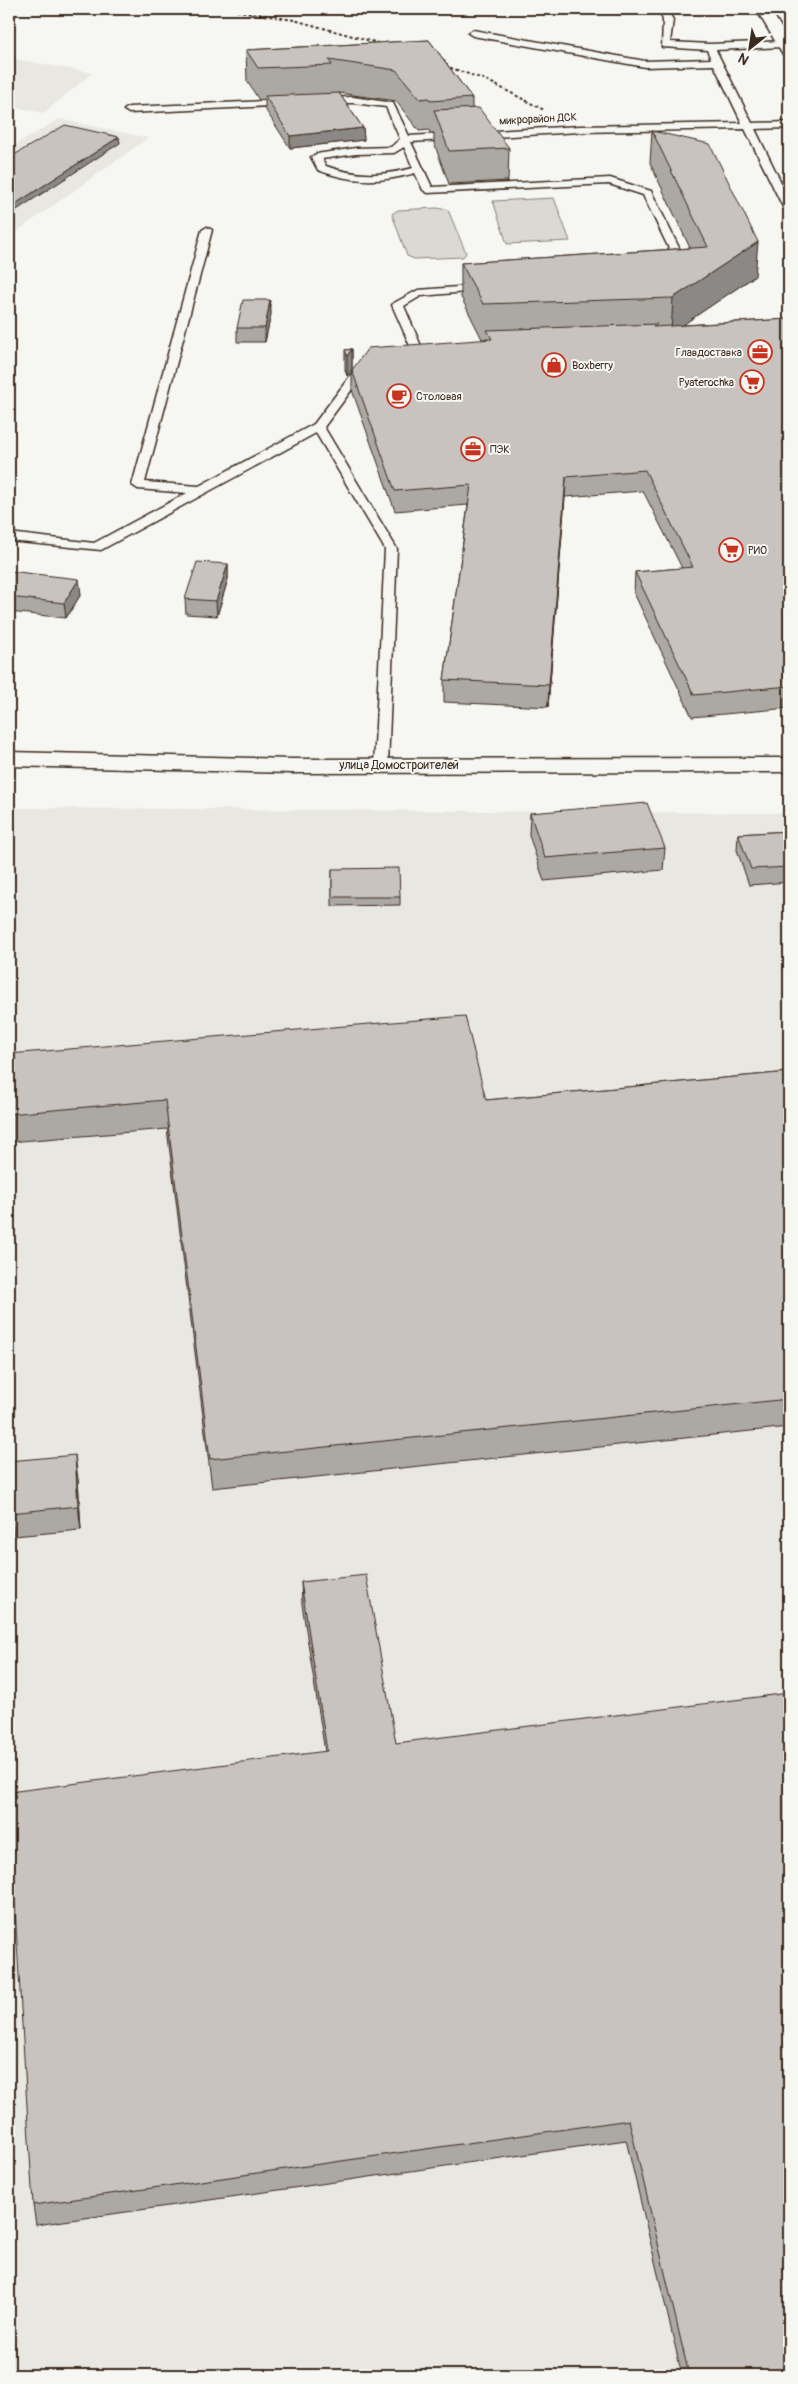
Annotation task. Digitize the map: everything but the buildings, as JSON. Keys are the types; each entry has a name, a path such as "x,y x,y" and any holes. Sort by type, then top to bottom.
{"street":[{"path":"763,9 788,46"},
{"path":"771,9 788,46"},
{"name":"улица Домостроителей","path":"9,758 294,766 789,765"}],"lane":[{"path":"662,9 668,20 665,45 710,47 788,46"},
{"path":"473,33 645,64 717,62"},
{"path":"710,47 789,207"},
{"path":"314,101 353,100 390,105 407,139 428,190 610,181 647,193 683,266 670,273"},
{"path":"129,110 294,102"},
{"name":"микрорайон ДСК","path":"419,169 382,179 356,178 322,168 316,157 394,150 407,139 580,129 789,125"},
{"path":"202,490 138,485 207,230"},
{"path":"415,346 398,305 418,293 496,288"},
{"path":"9,537 96,547 318,427 376,348"},
{"path":"318,427 391,549 381,766"}],"path":[{"path":"226,9 294,20 385,45"},
{"path":"440,64 486,80 580,129"}],"shaded area":[{"path":"9,58 92,73 44,113 9,106"},
{"path":"59,119 148,138 9,237 9,149"},
{"path":"554,198 570,241 507,244 493,201"},
{"path":"437,208 448,210 466,253 463,257 414,259 407,256 392,214 398,210"},
{"path":"9,808 789,813 789,2375 9,2375"}],"place":[{"name":"Главдоставка","path":"760,352"},
{"name":"Boxberry","path":"554,365"},
{"name":"Pyaterochka","path":"752,382"},
{"name":"Столовая","path":"399,396"},
{"name":"ПЭК","path":"473,449"},
{"name":"РИО","path":"731,550"}]}
